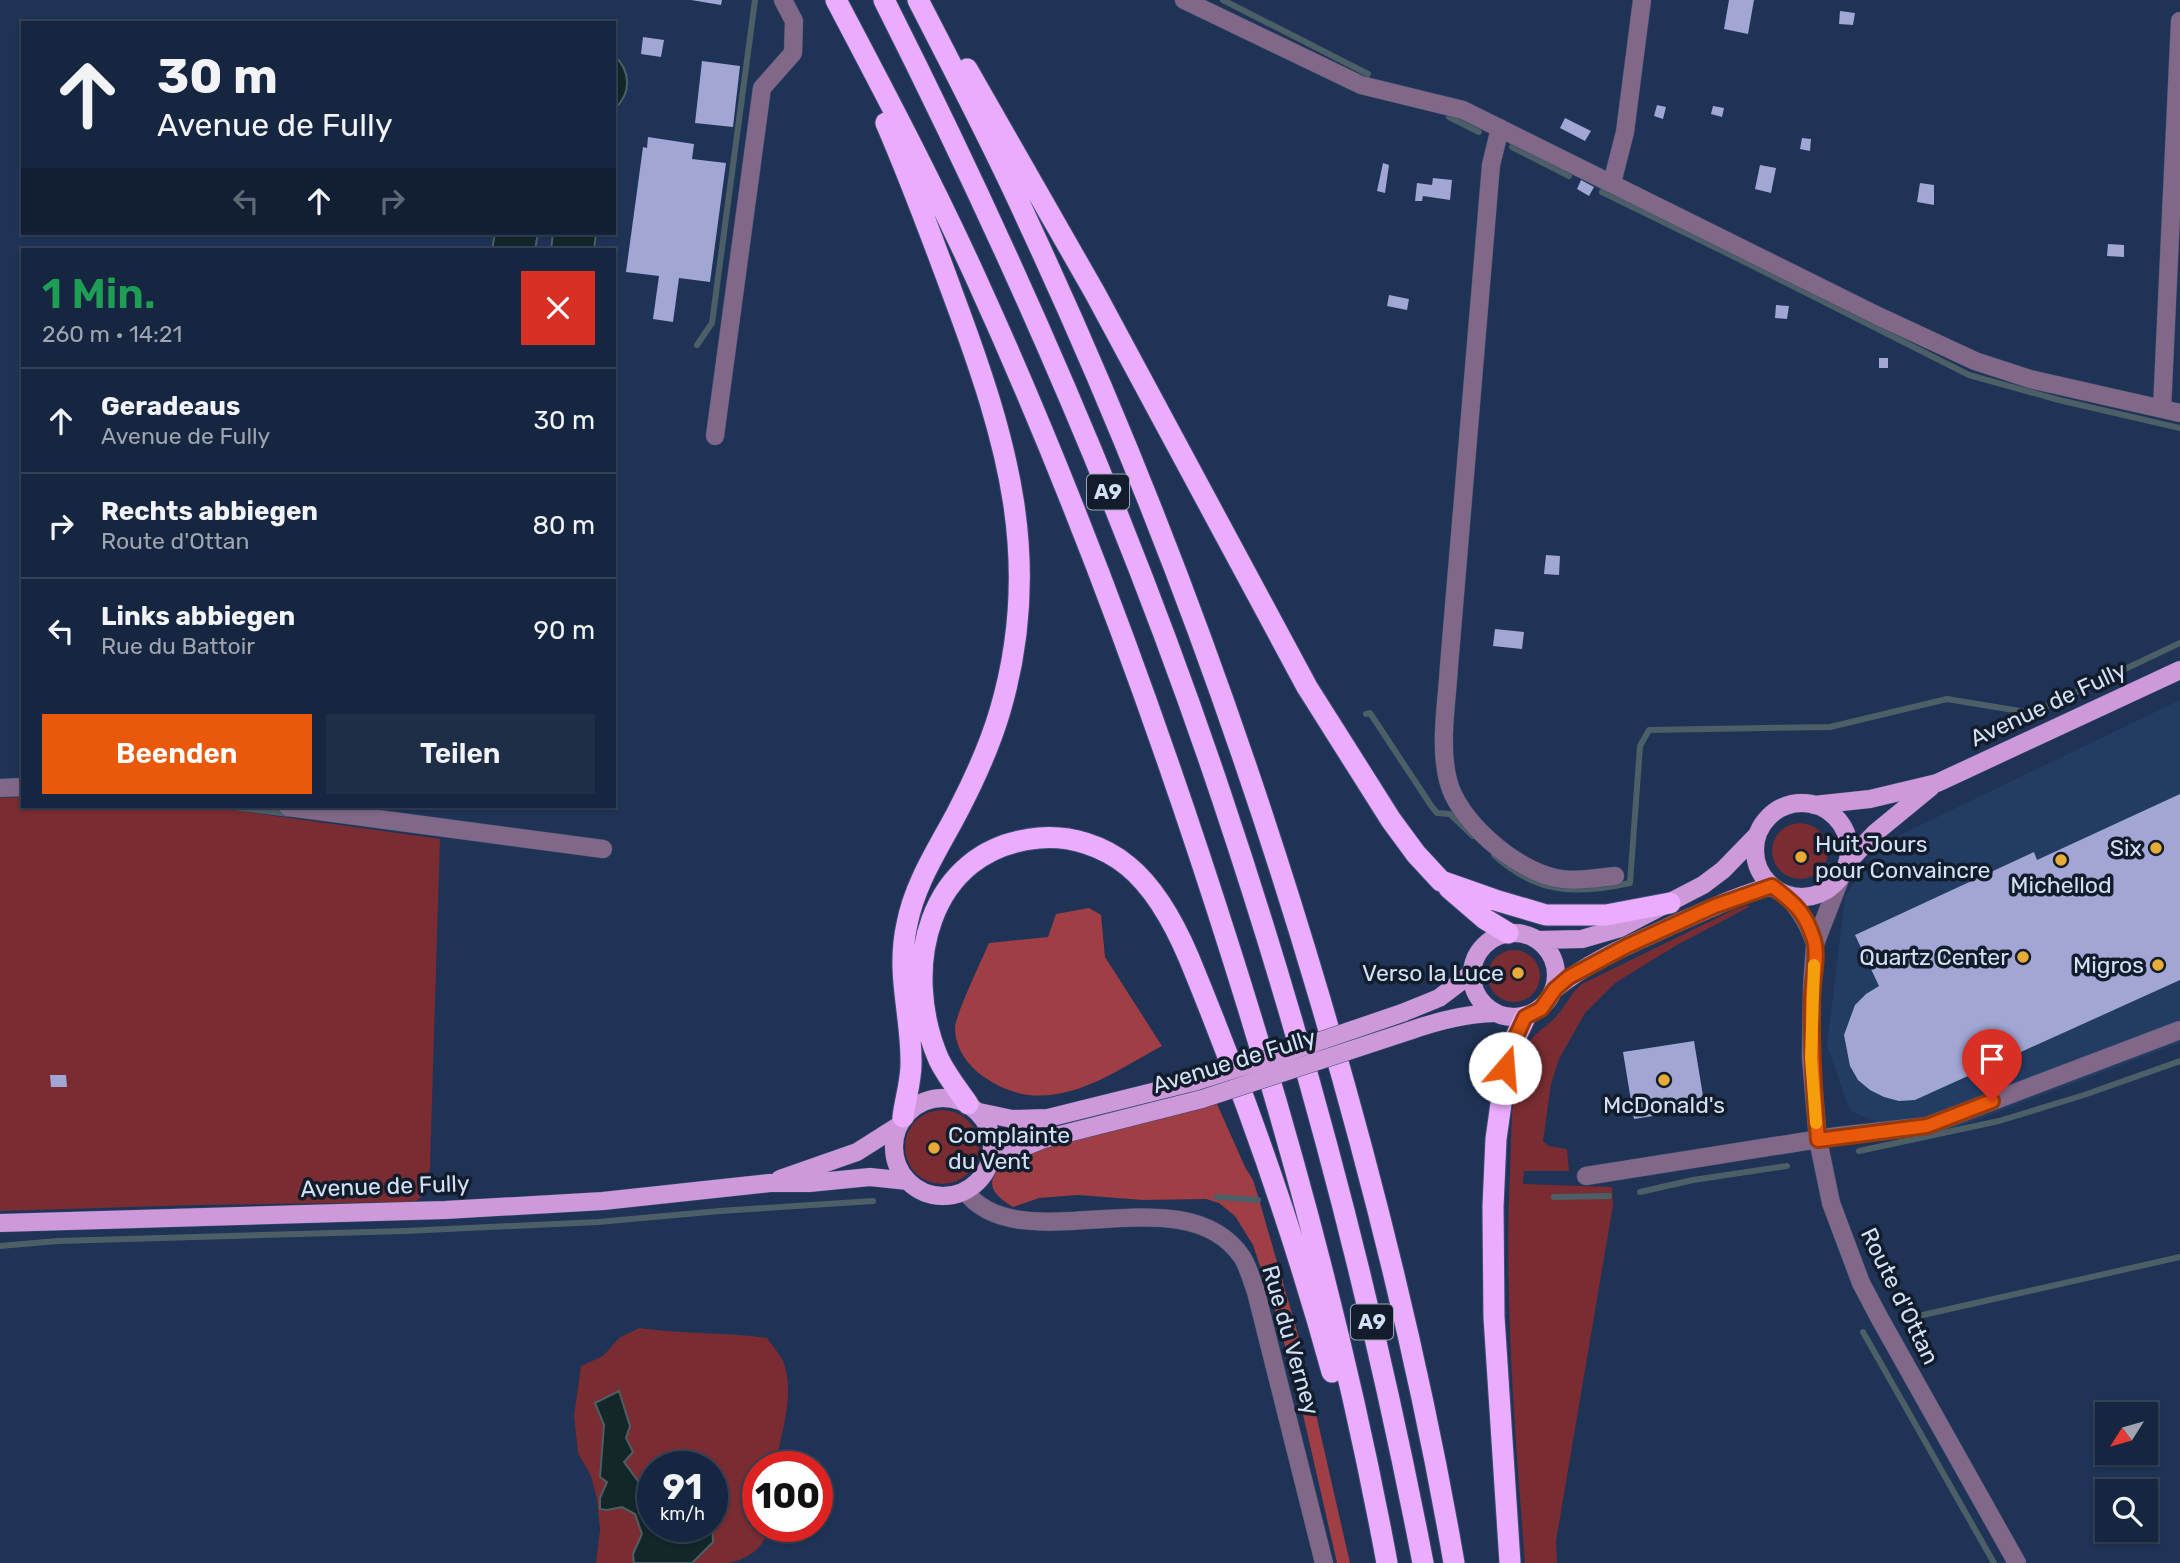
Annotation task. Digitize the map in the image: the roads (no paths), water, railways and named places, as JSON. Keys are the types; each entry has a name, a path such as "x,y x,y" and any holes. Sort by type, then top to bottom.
{"highway":[{"path":"834,0 928,226 973,350 1005,450 1019,544 1016,631 1000,709 972,783 921,881 907,923 902,961 911,1067 900,1122"},
{"path":"834,0 920,163 1003,338 1080,523 1147,699 1194,834 1283,1123 1326,1288 1386,1557"},
{"name":"A9","path":"884,0 980,197 1060,376 1141,576 1217,785 1287,1003 1333,1167 1379,1353 1423,1563"},
{"name":"A9","path":"918,0 1029,223 1090,362 1206,652 1246,767 1296,918 1392,1259 1434,1445 1454,1563"},
{"path":"928,0 1095,293 1307,687 1391,820 1416,853 1466,905 1508,933"},
{"path":"974,1108 940,1063 924,1004 922,971 925,942 937,905 964,870 981,857 1010,843 1055,837 1077,841 1109,853 1137,875 1166,912 1182,942 1219,1031 1291,1230 1386,1557"},
{"path":"1441,881 1546,915 1606,915 1670,903"},
{"path":"1510,1563 1494,1317 1493,1207 1496,1139 1508,1054 1525,1017"}],"main road":[{"name":"Avenue de Fully","path":"1814,805 1870,799 1937,783 2180,670"},
{"name":"Avenue de Fully","path":"1844,868 1875,832 1937,783"},
{"path":"1798,803 1814,805 1833,816 1842,827 1847,841 1844,868 1832,886 1818,894 1801,897 1778,890 1760,872 1755,853 1758,834 1765,820 1777,810 1798,803"},
{"path":"1538,940 1582,939 1620,928 1703,885 1723,870 1758,834"},
{"path":"1555,989 1555,962 1546,947 1538,940 1520,933 1496,937 1481,949 1475,960 1472,973 1476,994 1482,1003 1494,1013 1512,1018 1525,1017 1541,1009 1555,989 1569,977 1627,946 1715,906 1778,890"},
{"name":"Avenue de Fully","path":"974,1108 1012,1119 1048,1118 1197,1081 1402,1013 1438,998 1472,973"},
{"name":"Avenue de Fully","path":"989,1163 1044,1139 1202,1099 1451,1017 1494,1013"},
{"path":"948,1097 974,1108 991,1137 989,1163 980,1180 965,1191 948,1196 930,1195 908,1181 899,1170 894,1155 893,1140 900,1122 919,1103 933,1098 948,1097"},
{"name":"Avenue de Fully","path":"770,1182 857,1152 900,1122"},
{"name":"Avenue de Fully","path":"0,1223 470,1208 615,1200 770,1182 809,1183 870,1177 908,1181"}],"street":[{"path":"715,436 762,88 793,53 794,21 783,0"},
{"path":"1184,0 1361,85 1448,105 1500,128 1876,315 1975,361 2030,379 2171,411 2180,21"},
{"path":"1612,183 1625,132 1642,0"},
{"path":"1500,128 1490,178 1449,666 1445,726 1446,770 1452,794 1464,814 1498,847 1521,863 1554,878 1567,880 1615,876"},
{"path":"0,788 21,788"},
{"path":"296,808 603,849"},
{"name":"Route d'Ottan","path":"1844,868 1815,944 1812,988 1811,1058 1818,1140 1831,1203 1861,1283 2017,1563"},
{"name":"Route d'Ottan","path":"1778,890 1799,909 1815,944"},
{"path":"1586,1176 1927,1126 2180,1030"},
{"name":"Rue du Verney","path":"965,1191 980,1207 1017,1218 1053,1221 1169,1218 1197,1224 1222,1236 1242,1257 1256,1292 1324,1563"}],"waterway":[{"path":"697,345 712,323 755,0"},
{"path":"1223,0 1368,74"},
{"path":"1449,117 1479,132"},
{"path":"1512,147 1569,176"},
{"path":"1602,192 1969,375 2059,400 2180,428"},
{"path":"1494,855 1526,878 1558,888 1592,889 1630,883 1640,746 1649,730 1830,727 1947,699 2032,713 2180,643"},
{"path":"1366,714 1370,713 1437,813 1450,814 1473,836"},
{"path":"241,808 289,814"},
{"path":"1859,1151 1999,1121 2180,1061"},
{"path":"1640,1192 1693,1180 1787,1166"},
{"path":"1554,1197 1609,1196"},
{"path":"1217,1197 1258,1200"},
{"path":"0,1246 58,1241 405,1231 598,1222 873,1201"},
{"path":"1905,1319 2180,1257"},
{"path":"1863,1332 1994,1563"}],"place":[{"name":"Six","path":"2156,848"},
{"name":"Huit Jours pour Convaincre","path":"1801,857"},
{"name":"Michellod","path":"2061,860"},
{"name":"Quartz Center","path":"2023,957"},
{"name":"Migros","path":"2158,965"},
{"name":"Verso la Luce","path":"1518,973"},
{"name":"McDonald's","path":"1664,1080"},
{"name":"Complainte du Vent","path":"934,1148"}]}
